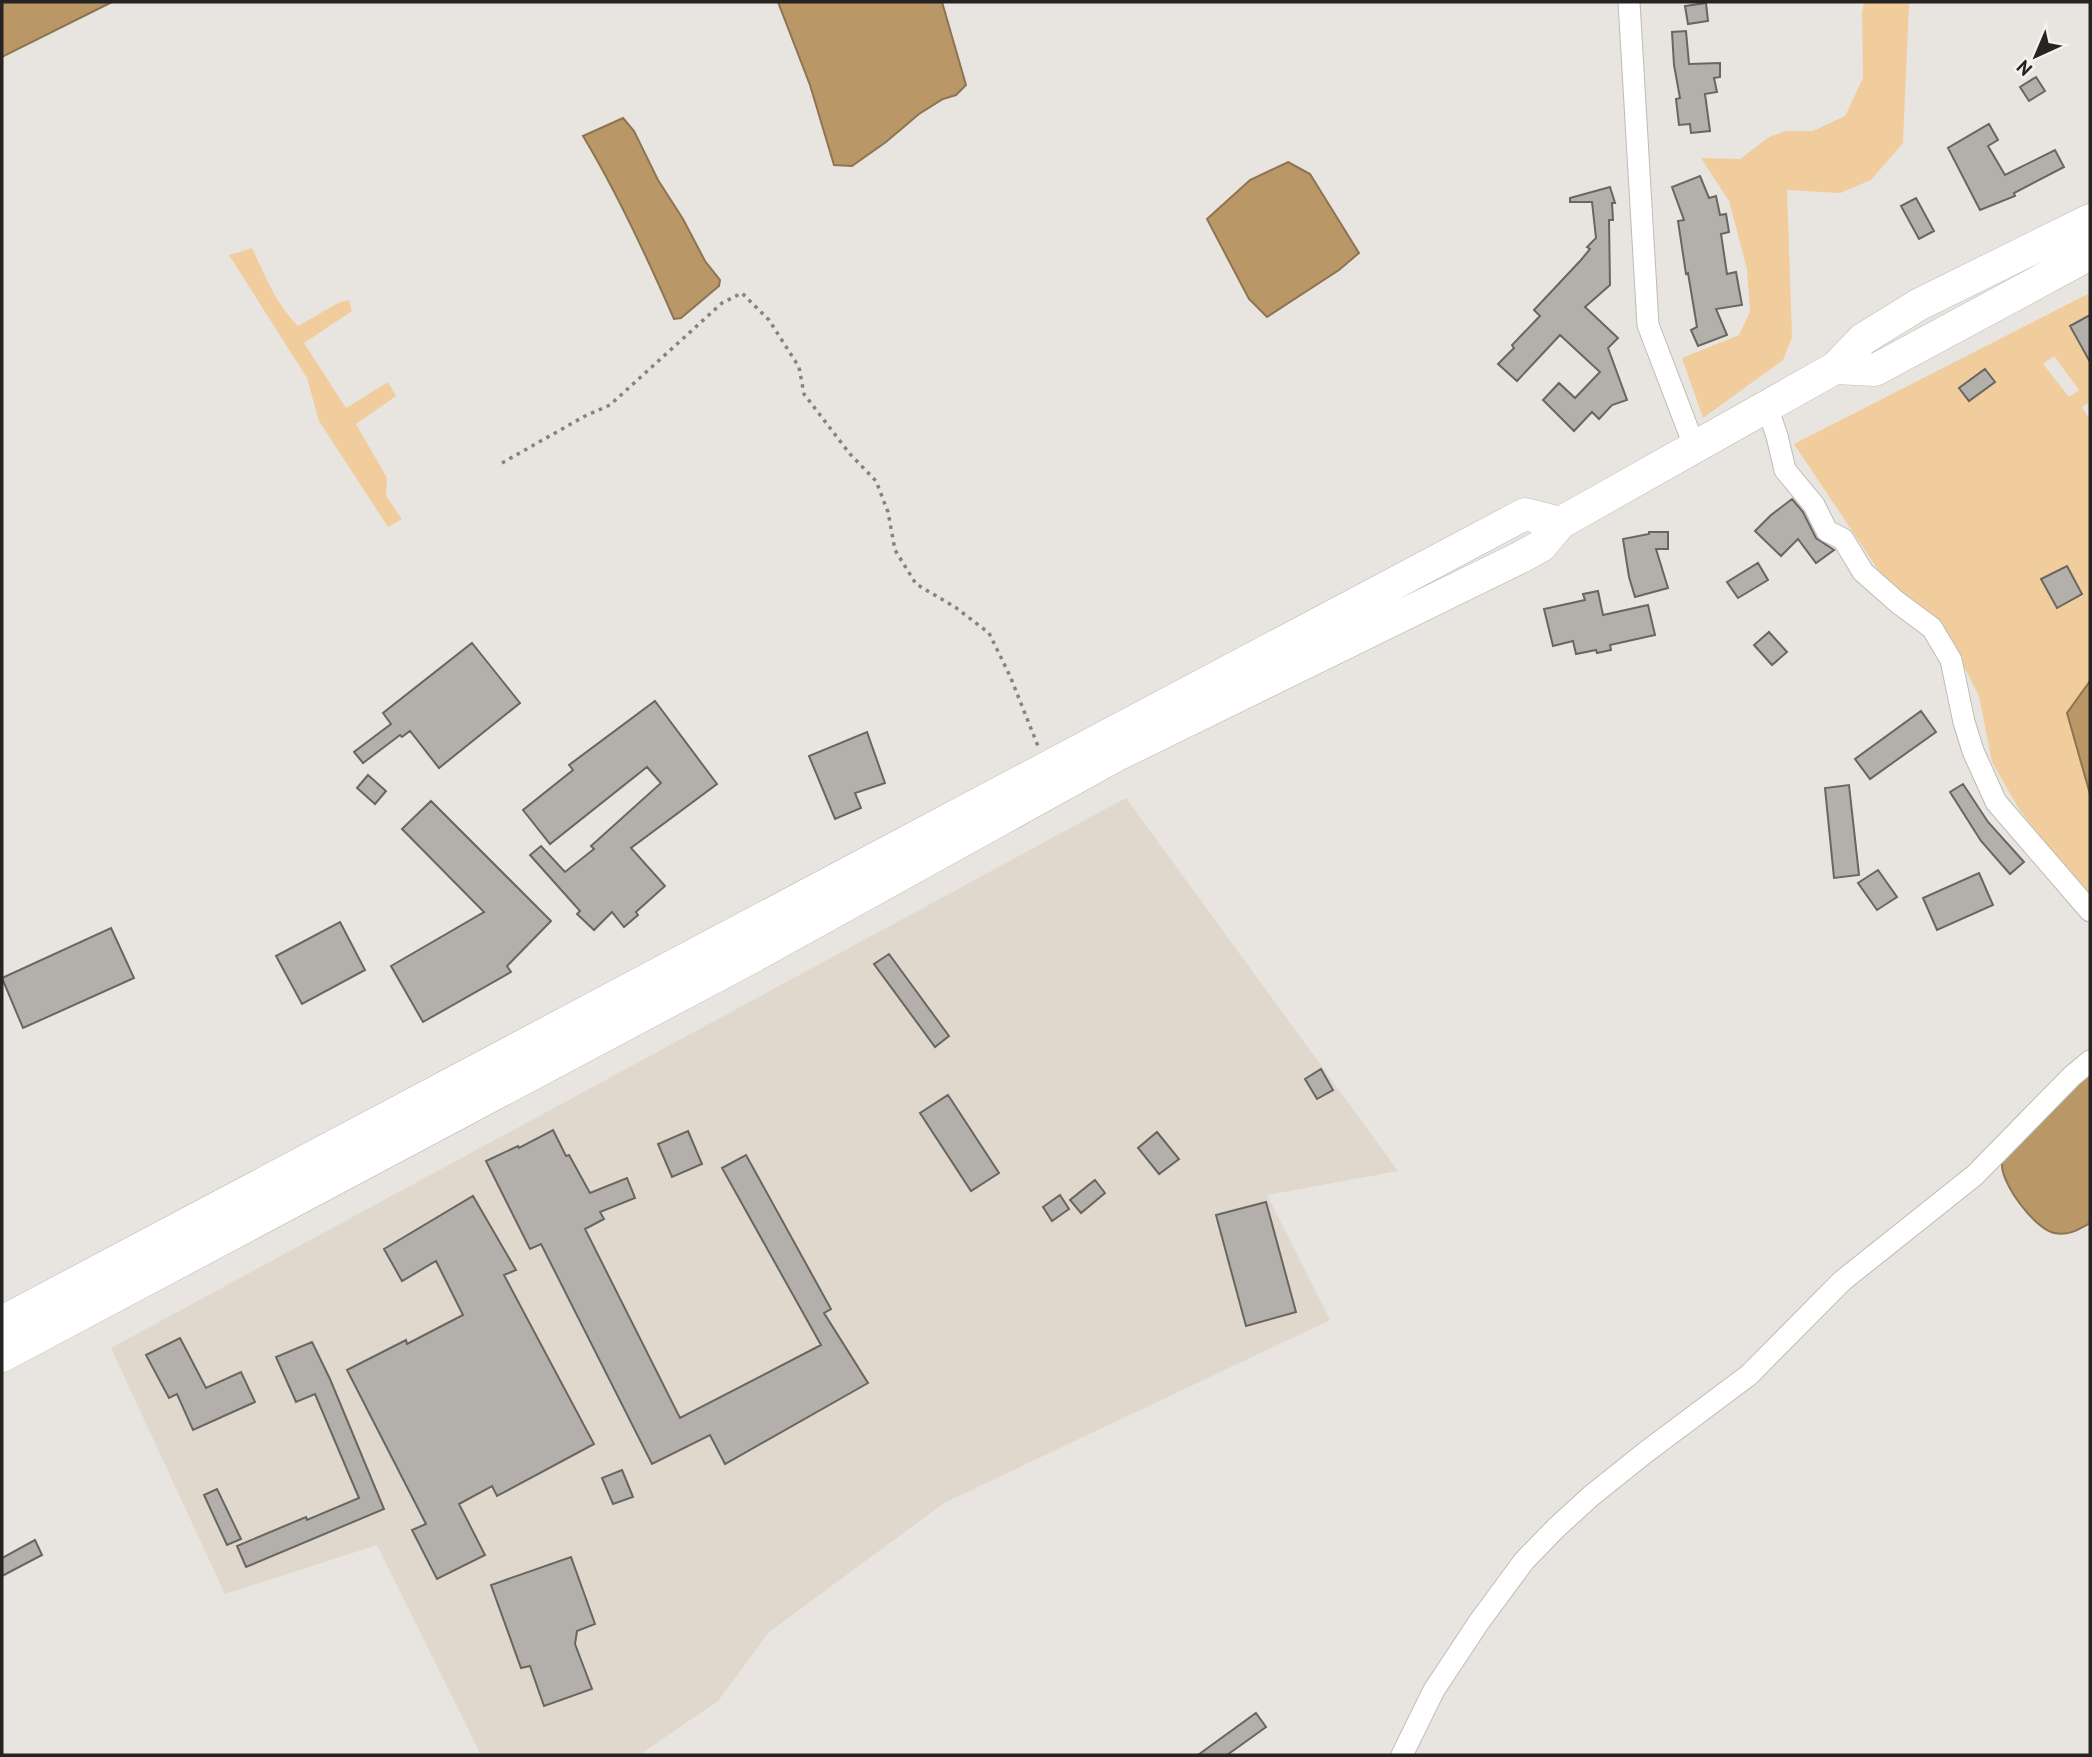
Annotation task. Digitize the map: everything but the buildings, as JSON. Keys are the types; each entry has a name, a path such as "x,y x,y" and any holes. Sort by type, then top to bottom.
{"highway":[{"path":"2,1356 740,963 1115,756 1521,557 1541,546 1560,523 1835,368 1863,339 1918,305 2090,219"},
{"path":"1835,368 1875,370 2090,254"},
{"path":"2,1322 1525,514 1560,523"}],"street":[{"path":"1629,2 1648,324 1695,448"},
{"path":"1767,407 1785,470 1814,505 1827,531 1843,539 1863,572 1896,602 1932,628 1951,660 1973,751 1996,802 2090,911"},
{"path":"1402,1755 1434,1690 1479,1622 1524,1561 1556,1528 1646,1452 1749,1375 1842,1281 1975,1175 2071,1076 2090,1061"}],"path":[{"path":"502,463 585,416 610,405 722,303 742,293 769,320 799,367 804,394 850,454 876,481 888,512 895,550 916,584 955,607 989,633 1010,676 1047,768"}],"shaded area":[{"path":"2,2 112,2 2,57"},
{"path":"778,2 942,2 966,85 956,95 943,99 919,114 852,166 834,165 810,85"},
{"path":"1864,2 1909,2 1903,143 1871,180 1840,193 1787,190 1792,337 1783,360 1703,418 1682,358 1739,335 1750,312 1747,269 1729,201 1701,158 1740,159 1769,137 1785,131 1813,131 1845,116 1863,78"},
{"path":"623,118 634,131 658,180 705,261 720,280 719,286 681,318 674,319 632,226 583,136"},
{"path":"1288,162 1310,174 1359,253 1339,270 1267,317 1249,299 1207,219 1250,180"},
{"path":"252,248 277,299 298,326 338,303 349,300 352,311 304,343 346,408 388,382 396,396 356,424 387,478 386,496 402,519 388,527 319,421 307,378 229,255"},
{"path":"2090,293 2090,315 2071,326 2081,346 2090,342 2090,402 2082,407 2090,420 2090,681 2067,713 2090,794 2090,902 2019,809 1992,762 1979,696 1949,637 1883,577 1794,444","holes":["2054,356 2079,390 2069,397 2043,364","1984,369 1994,382 1969,401 1959,388","2067,566 2082,594 2057,607 2042,580"]},
{"path":"2090,681 2090,794 2067,713"},
{"path":"1126,798 1398,1171 1267,1195 1330,1320 944,1503 769,1632 718,1701 639,1755 481,1755 377,1545 225,1594 111,1348"},
{"path":"2086,1074 2090,1076 2090,1223 2077,1230 2059,1234 2046,1230 2020,1204 2007,1183 2002,1164 2004,1153"}]}
